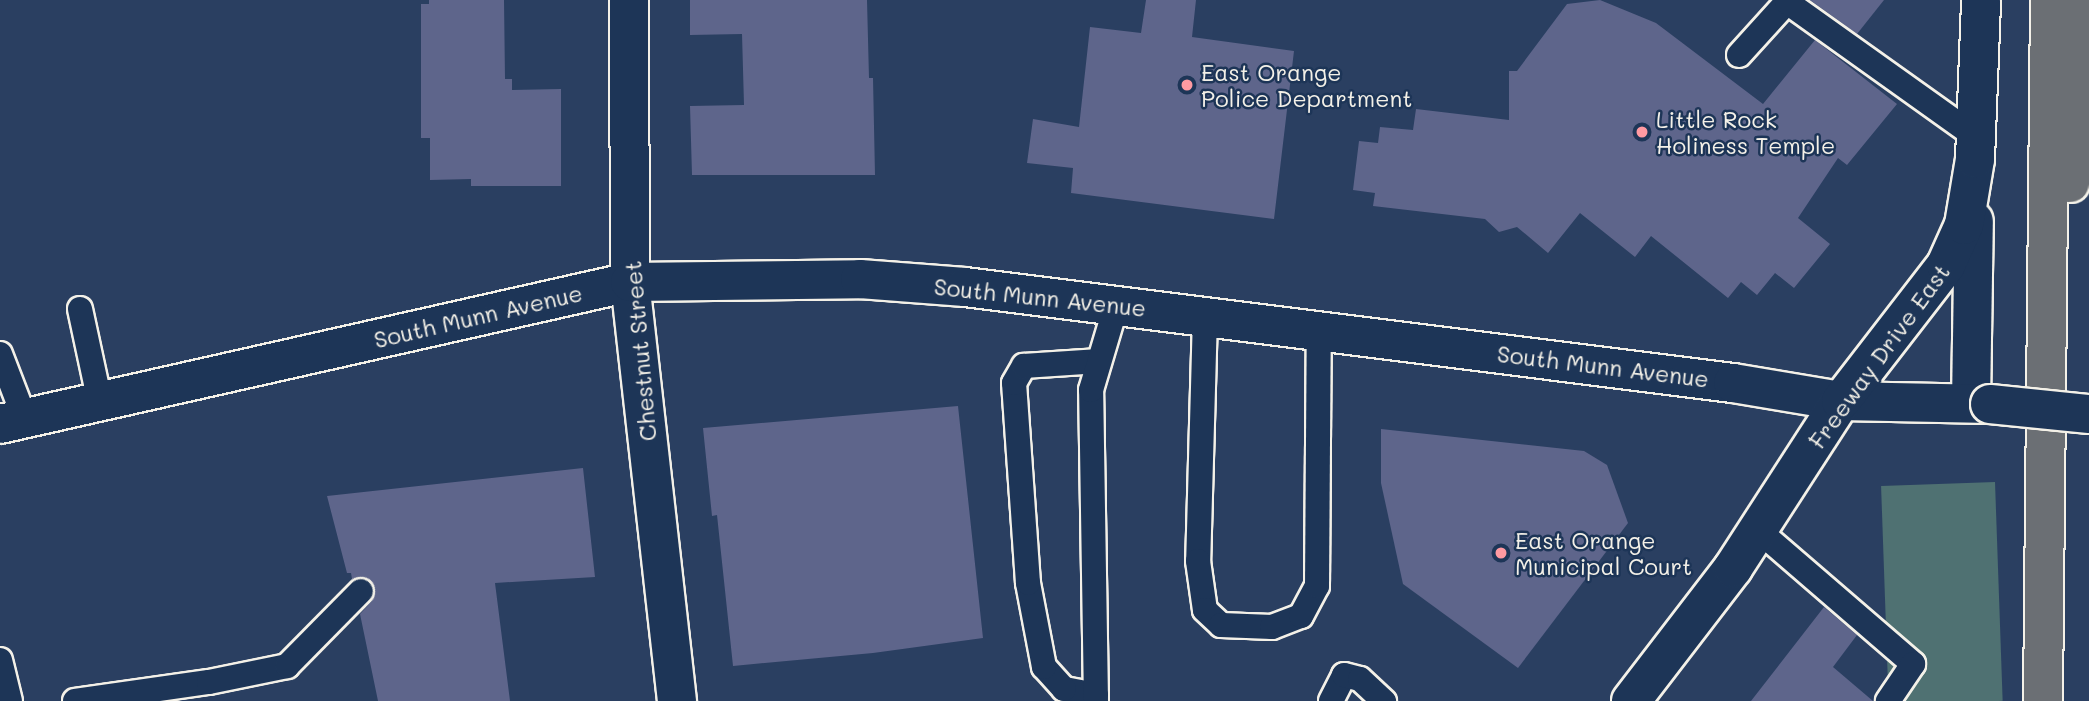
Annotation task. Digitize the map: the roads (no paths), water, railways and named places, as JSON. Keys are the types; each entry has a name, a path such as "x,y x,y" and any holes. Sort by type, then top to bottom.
{"highway":[{"path":"2043,701 2050,0"},
{"path":"2043,523 2084,0"}],"main road":[{"name":"Chestnut Street","path":"629,0 630,282 677,701"},
{"name":"Freeway Drive East","path":"1631,701 1758,530 1841,401 1946,265 1964,225 1975,148 1981,0"},
{"path":"1975,148 1981,403"},
{"name":"South Munn Avenue","path":"13,421 630,282 860,279 965,287 1319,330 1733,383 1841,401 1981,403 2089,414"}],"lane":[{"path":"1739,55 1787,2 1975,148"},
{"path":"1099,361 1024,366 1014,383 1028,583 1044,667 1064,689 1096,698 1091,390 1116,306"},
{"path":"80,309 100,402"},
{"path":"1205,316 1198,561 1205,610 1221,625 1272,627 1301,616 1317,586 1319,330"},
{"path":"0,354 13,421"},
{"path":"1758,530 1913,664 1888,701"},
{"path":"75,701 211,692 287,666 361,591"},
{"path":"0,660 10,701"},
{"path":"1331,701 1344,675 1360,679 1384,701"}],"place":[{"name":"East Orange Police Department","path":"1187,85"},
{"name":"Little Rock Holiness Temple","path":"1642,132"},
{"name":"East Orange Municipal Court","path":"1501,553"}]}
